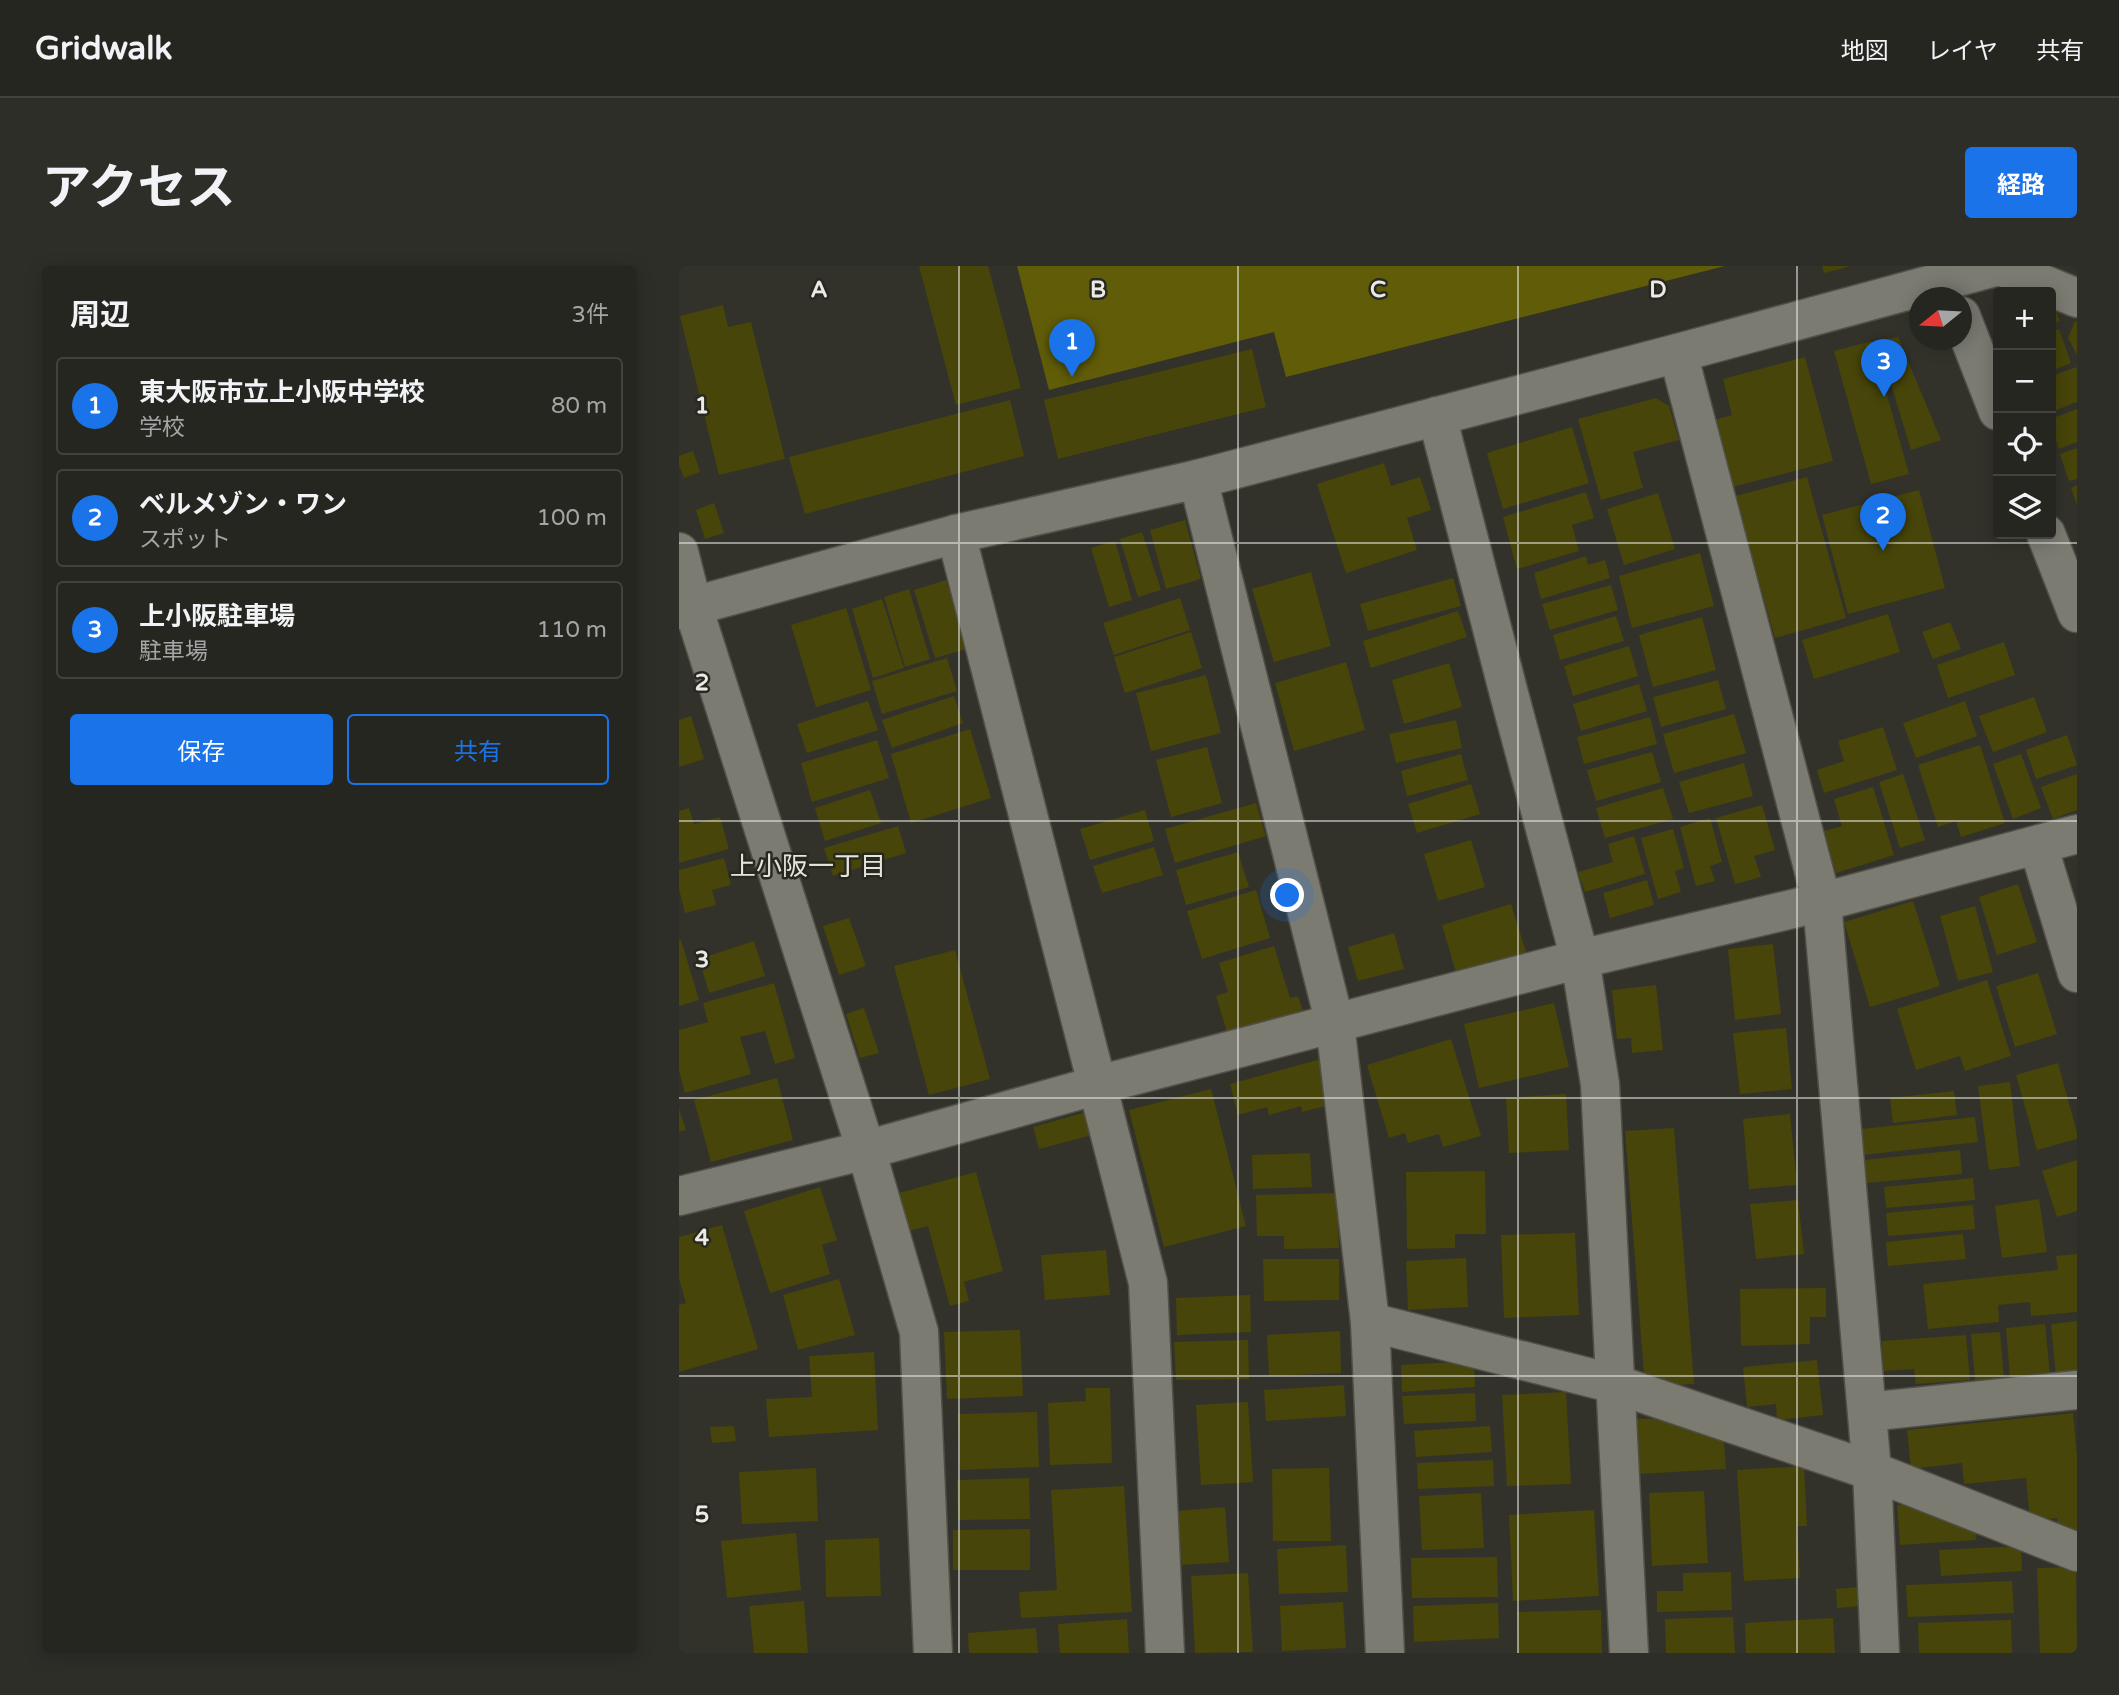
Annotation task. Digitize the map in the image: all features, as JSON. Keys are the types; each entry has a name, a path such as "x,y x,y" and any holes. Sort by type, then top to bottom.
{"street":[{"path":"686,609 957,534 1198,480 1678,354 1999,266 2077,298"},
{"path":"1972,342 1993,398"},
{"path":"1678,354 1822,902 1872,1471 1880,1653"},
{"path":"1437,416 1580,959 1600,1084 1629,1653"},
{"path":"1198,480 1335,1024 1370,1322 1385,1653"},
{"path":"957,534 1148,1283 1165,1653"},
{"path":"2048,539 2077,614"},
{"path":"679,552 686,609 866,1150 919,1332 933,1653"},
{"path":"679,1196 866,1150 1098,1085 1580,959 1822,902 2077,834"},
{"path":"2038,845 2077,973"},
{"path":"1370,1322 1615,1384 1872,1471 2077,1552"},
{"path":"1867,1412 2077,1390"}],"shaded area":[{"path":"1017,266 1725,266 1286,377 1274,332 1049,390"}],"building":[{"path":"919,266 988,266 1021,388 956,405"},
{"path":"1822,266 1847,266 1848,267 1824,273"},
{"path":"723,305 728,327 751,322 785,459 719,475 680,316"},
{"path":"2075,321 2077,322 2077,355 2068,338"},
{"path":"2059,329 2071,363 2056,369 2056,350 2056,330"},
{"path":"1898,337 1941,440 1911,450 1878,341"},
{"path":"1872,341 1909,474 1871,484 1834,351"},
{"path":"1252,349 1266,407 1058,459 1044,400"},
{"path":"1805,357 1833,461 1732,487 1714,420 1732,415 1723,379"},
{"path":"2077,367 2077,402 2056,410 2056,374"},
{"path":"1656,398 1669,406 1679,440 1633,452 1643,488 1601,500 1578,419"},
{"path":"1010,400 1024,456 805,514 789,457"},
{"path":"2077,409 2077,442 2059,449 2056,440 2056,417"},
{"path":"1572,427 1589,483 1503,509 1487,453"},
{"path":"2077,448 2077,479 2069,481 2060,454"},
{"path":"693,451 700,472 684,478 679,456"},
{"path":"1384,463 1391,486 1420,477 1431,510 1407,518 1417,550 1346,573 1317,484"},
{"path":"1807,477 1846,618 1775,638 1735,496"},
{"path":"2077,485 2077,505 2071,488"},
{"path":"1919,490 1945,588 1848,614 1822,515"},
{"path":"1586,492 1594,518 1572,525 1579,551 1517,569 1503,517"},
{"path":"1658,493 1675,549 1624,565 1607,509"},
{"path":"714,503 724,533 705,539 696,510"},
{"path":"1185,520 1201,579 1166,589 1150,530"},
{"path":"1142,532 1161,590 1138,597 1120,539"},
{"path":"1115,541 1132,600 1109,607 1091,548"},
{"path":"1700,553 1714,606 1632,628 1619,576"},
{"path":"1586,556 1588,565 1605,560 1610,578 1541,599 1534,573"},
{"path":"1311,572 1331,646 1274,662 1252,589"},
{"path":"1453,578 1461,606 1368,631 1360,604"},
{"path":"946,580 967,649 935,658 914,590"},
{"path":"1611,585 1618,610 1550,630 1542,604"},
{"path":"909,589 930,659 905,667 884,597"},
{"path":"1180,598 1190,630 1114,655 1103,623"},
{"path":"882,599 904,668 873,678 852,609"},
{"path":"846,608 871,690 816,707 791,625"},
{"path":"1458,611 1467,637 1371,668 1363,641"},
{"path":"1888,614 1900,652 1814,679 1802,640"},
{"path":"1616,616 1624,641 1560,660 1553,635"},
{"path":"1702,617 1716,670 1653,687 1639,635"},
{"path":"1950,622 1961,649 1933,659 1922,632"},
{"path":"1191,632 1202,668 1125,693 1114,657"},
{"path":"2004,642 2015,675 1948,698 1937,665"},
{"path":"1629,646 1638,676 1573,696 1564,666"},
{"path":"947,658 957,691 882,714 872,681"},
{"path":"1346,662 1365,730 1294,751 1275,683"},
{"path":"1449,663 1462,707 1404,724 1392,680"},
{"path":"1206,675 1221,733 1151,751 1136,693"},
{"path":"1718,680 1726,709 1661,727 1653,697"},
{"path":"1639,684 1647,711 1581,731 1573,704"},
{"path":"954,696 963,723 892,748 882,720"},
{"path":"2034,697 2047,732 1993,752 1979,716"},
{"path":"868,701 878,730 807,753 797,724"},
{"path":"1965,701 1977,736 1916,758 1903,723"},
{"path":"1734,714 1746,753 1674,773 1663,734"},
{"path":"691,716 704,759 679,767 679,720"},
{"path":"1650,717 1657,744 1584,764 1577,737"},
{"path":"1456,720 1462,748 1396,763 1389,734"},
{"path":"1883,727 1897,770 1824,793 1817,770 1844,761 1838,741"},
{"path":"970,729 991,798 911,823 891,754"},
{"path":"2067,735 2077,765 2036,779 2026,750"},
{"path":"877,740 889,778 812,802 801,763"},
{"path":"1980,745 2005,823 1961,837 1956,821 1938,827 1918,765"},
{"path":"1207,747 1222,803 1171,817 1156,760"},
{"path":"1652,752 1661,782 1596,801 1587,770"},
{"path":"1461,754 1468,780 1407,796 1401,771"},
{"path":"2021,754 2041,808 2013,819 1993,764"},
{"path":"1744,763 1753,796 1689,813 1679,782"},
{"path":"1903,774 1925,840 1900,848 1879,782"},
{"path":"2077,774 2077,810 2053,819 2041,787"},
{"path":"1471,784 1480,814 1417,833 1408,804"},
{"path":"1873,787 1894,855 1836,873 1824,831 1842,826 1834,799"},
{"path":"1663,788 1673,819 1605,838 1596,808"},
{"path":"870,790 881,823 825,841 815,808"},
{"path":"1256,803 1266,836 1175,863 1165,829"},
{"path":"1762,805 1775,850 1754,856 1761,877 1735,884 1716,818"},
{"path":"689,808 694,824 720,817 729,849 679,863 679,811"},
{"path":"1145,810 1154,841 1090,860 1080,829"},
{"path":"1710,818 1722,862 1710,866 1715,881 1696,886 1680,827"},
{"path":"898,826 906,853 833,876 824,848"},
{"path":"1673,829 1684,868 1675,871 1681,892 1658,899 1641,838"},
{"path":"1634,836 1645,874 1585,892 1578,872 1613,862 1608,844"},
{"path":"1471,840 1485,887 1438,901 1424,854"},
{"path":"1154,847 1163,875 1102,893 1093,866"},
{"path":"1238,852 1249,887 1186,905 1176,870"},
{"path":"724,858 731,885 712,890 716,905 685,913 679,889 679,870"},
{"path":"1647,880 1654,905 1610,918 1603,893"},
{"path":"2018,884 2037,942 1997,955 1979,897"},
{"path":"1256,890 1270,938 1202,959 1187,911"},
{"path":"1913,901 1940,986 1870,1007 1844,922"},
{"path":"1511,904 1527,955 1457,976 1442,925"},
{"path":"1975,906 1993,972 1958,981 1940,916"},
{"path":"849,918 866,966 839,975 823,926"},
{"path":"1394,933 1404,969 1358,981 1348,947"},
{"path":"679,940 699,1000 679,1006"},
{"path":"754,941 765,976 709,993 699,959"},
{"path":"1773,944 1781,1014 1735,1020 1728,949"},
{"path":"1274,946 1290,998 1298,996 1304,1014 1228,1036 1216,996 1228,992 1219,963"},
{"path":"955,950 990,1079 929,1095 894,966"},
{"path":"2038,973 2057,1034 2015,1047 1996,986"},
{"path":"1987,980 2011,1056 1965,1071 1960,1056 1916,1070 1897,1009"},
{"path":"774,983 795,1058 775,1064 765,1031 740,1037 751,1074 685,1093 679,1071 679,1030 708,1022 703,1003"},
{"path":"1656,985 1663,1050 1632,1053 1631,1038 1617,1039 1612,990"},
{"path":"1554,1003 1569,1067 1479,1088 1464,1024"},
{"path":"864,1008 879,1053 860,1058 846,1014"},
{"path":"1786,1028 1792,1089 1740,1094 1733,1033"},
{"path":"1451,1039 1481,1136 1443,1147 1439,1134 1408,1143 1405,1133 1389,1138 1367,1065"},
{"path":"1321,1059 1333,1104 1302,1112 1301,1106 1269,1115 1267,1107 1238,1115 1230,1084"},
{"path":"2058,1063 2077,1139 2037,1150 2016,1075"},
{"path":"777,1078 793,1140 711,1162 694,1100"},
{"path":"2010,1082 2020,1166 1989,1170 1978,1086"},
{"path":"1211,1089 1246,1226 1164,1247 1129,1110"},
{"path":"1954,1091 1957,1115 1893,1123 1890,1098"},
{"path":"1566,1094 1569,1150 1509,1153 1506,1098"},
{"path":"679,1109 686,1130 679,1132"},
{"path":"1086,1112 1092,1135 1039,1149 1033,1127"},
{"path":"1790,1114 1797,1185 1749,1189 1743,1119"},
{"path":"1975,1117 1978,1142 1863,1155 1861,1129"},
{"path":"1674,1128 1694,1384 1645,1387 1625,1131"},
{"path":"1960,1150 1962,1174 1867,1183 1864,1160"},
{"path":"1310,1153 1312,1187 1253,1189 1252,1155"},
{"path":"2077,1160 2077,1211 2057,1217 2042,1171"},
{"path":"1485,1171 1486,1234 1455,1234 1455,1248 1407,1249 1406,1172"},
{"path":"976,1172 1003,1271 964,1282 969,1301 950,1306 928,1226 909,1231 899,1193"},
{"path":"1973,1178 1975,1200 1886,1208 1884,1187"},
{"path":"820,1187 837,1240 822,1245 830,1274 770,1293 744,1211"},
{"path":"1337,1193 1339,1248 1284,1249 1284,1236 1257,1236 1256,1195"},
{"path":"2039,1199 2047,1252 2002,1258 1995,1206"},
{"path":"1798,1200 1804,1254 1756,1259 1750,1204"},
{"path":"1973,1205 1975,1229 1888,1236 1886,1213"},
{"path":"722,1225 758,1349 679,1372 679,1305 686,1303 679,1278 679,1237"},
{"path":"1575,1233 1579,1315 1504,1318 1501,1235"},
{"path":"1963,1234 1966,1259 1888,1266 1886,1242"},
{"path":"1106,1250 1110,1295 1045,1300 1041,1255"},
{"path":"2077,1254 2077,1312 2031,1316 2030,1302 1998,1305 1999,1322 1928,1329 1923,1284 2058,1270 2056,1256"},
{"path":"1466,1258 1468,1307 1408,1310 1406,1261"},
{"path":"1263,1259 1339,1259 1339,1300 1264,1301"},
{"path":"839,1279 855,1335 798,1350 783,1295"},
{"path":"1826,1288 1826,1317 1810,1317 1810,1344 1741,1346 1740,1289"},
{"path":"1250,1295 1251,1332 1177,1335 1176,1298"},
{"path":"2077,1321 2077,1374 2056,1376 2051,1324"},
{"path":"2045,1324 2050,1375 2010,1378 2006,1328"},
{"path":"1020,1330 1023,1396 947,1399 944,1332"},
{"path":"1340,1331 1341,1373 1269,1376 1267,1335"},
{"path":"2000,1332 2004,1378 1975,1381 1971,1334"},
{"path":"1966,1335 1970,1380 1916,1384 1914,1369 1883,1371 1882,1341"},
{"path":"1248,1340 1249,1379 1176,1380 1174,1342"},
{"path":"874,1352 878,1430 769,1437 766,1399 812,1397 809,1356"},
{"path":"1817,1360 1823,1415 1777,1420 1776,1404 1747,1407 1743,1367"},
{"path":"1474,1361 1475,1387 1402,1392 1401,1365"},
{"path":"1344,1385 1346,1416 1266,1421 1264,1390"},
{"path":"1085,1388 1110,1388 1112,1463 1050,1465 1048,1403 1086,1401"},
{"path":"1566,1392 1571,1484 1507,1486 1502,1395"},
{"path":"1475,1393 1476,1421 1404,1424 1402,1396"},
{"path":"1248,1402 1253,1482 1201,1485 1196,1405"},
{"path":"1037,1412 1039,1467 960,1470 958,1414"},
{"path":"2073,1413 2077,1456 2077,1531 2059,1533 2057,1518 2030,1521 2026,1478 1964,1484 1962,1463 1911,1469 1907,1430"},
{"path":"1672,1418 1724,1443 1726,1469 1639,1474 1636,1419"},
{"path":"734,1426 736,1441 712,1443 710,1427"},
{"path":"1490,1426 1492,1452 1416,1457 1414,1431"},
{"path":"1493,1460 1494,1486 1418,1489 1417,1463"},
{"path":"1804,1466 1807,1526 1797,1526 1800,1578 1744,1581 1737,1470"},
{"path":"816,1468 818,1521 742,1524 739,1472"},
{"path":"1329,1468 1331,1541 1273,1541 1272,1469"},
{"path":"1029,1478 1030,1519 958,1520 957,1480"},
{"path":"1124,1486 1132,1612 1021,1618 1019,1592 1057,1590 1051,1490"},
{"path":"1704,1491 1708,1563 1652,1566 1649,1493"},
{"path":"1481,1493 1484,1548 1422,1550 1419,1496"},
{"path":"1924,1503 1925,1513 1949,1512 1975,1519 1976,1540 1900,1545 1897,1505"},
{"path":"1225,1507 1229,1562 1182,1565 1177,1511"},
{"path":"1594,1510 1599,1596 1513,1601 1509,1515"},
{"path":"1030,1529 1030,1570 953,1570 953,1530"},
{"path":"796,1533 801,1590 727,1598 721,1541"},
{"path":"879,1538 881,1596 826,1597 825,1540"},
{"path":"1346,1545 1348,1592 1279,1594 1277,1549"},
{"path":"2021,1546 2022,1571 1941,1576 1939,1550"},
{"path":"1497,1557 1498,1597 1412,1598 1411,1558"},
{"path":"2076,1567 2077,1653 2040,1653 2037,1568"},
{"path":"1731,1572 1732,1610 1657,1612 1657,1591 1683,1591 1683,1573"},
{"path":"1248,1573 1253,1652 1195,1653 1191,1576"},
{"path":"2012,1581 2014,1613 1908,1617 1906,1585"},
{"path":"1859,1587 1861,1606 1837,1608 1836,1589"},
{"path":"804,1601 808,1653 754,1653 749,1606"},
{"path":"1343,1602 1346,1648 1282,1651 1280,1606"},
{"path":"1498,1603 1499,1638 1414,1642 1413,1606"},
{"path":"1601,1610 1602,1653 1518,1653 1517,1612"},
{"path":"1733,1617 1735,1653 1666,1653 1665,1619"},
{"path":"1833,1618 1835,1653 1746,1653 1745,1623"},
{"path":"1127,1619 1129,1653 1060,1653 1058,1624"},
{"path":"2011,1620 2012,1653 1919,1653 1918,1623"},
{"path":"1036,1628 1038,1653 969,1653 968,1633"}],"place":[{"name":"東大阪市立上小阪中学校","path":"1072,377"},
{"name":"上小阪駐車場","path":"1884,397"},
{"name":"ベルメゾン・ワン","path":"1883,551"}],"district":[{"name":"上小阪一丁目","path":"808,866"}]}
